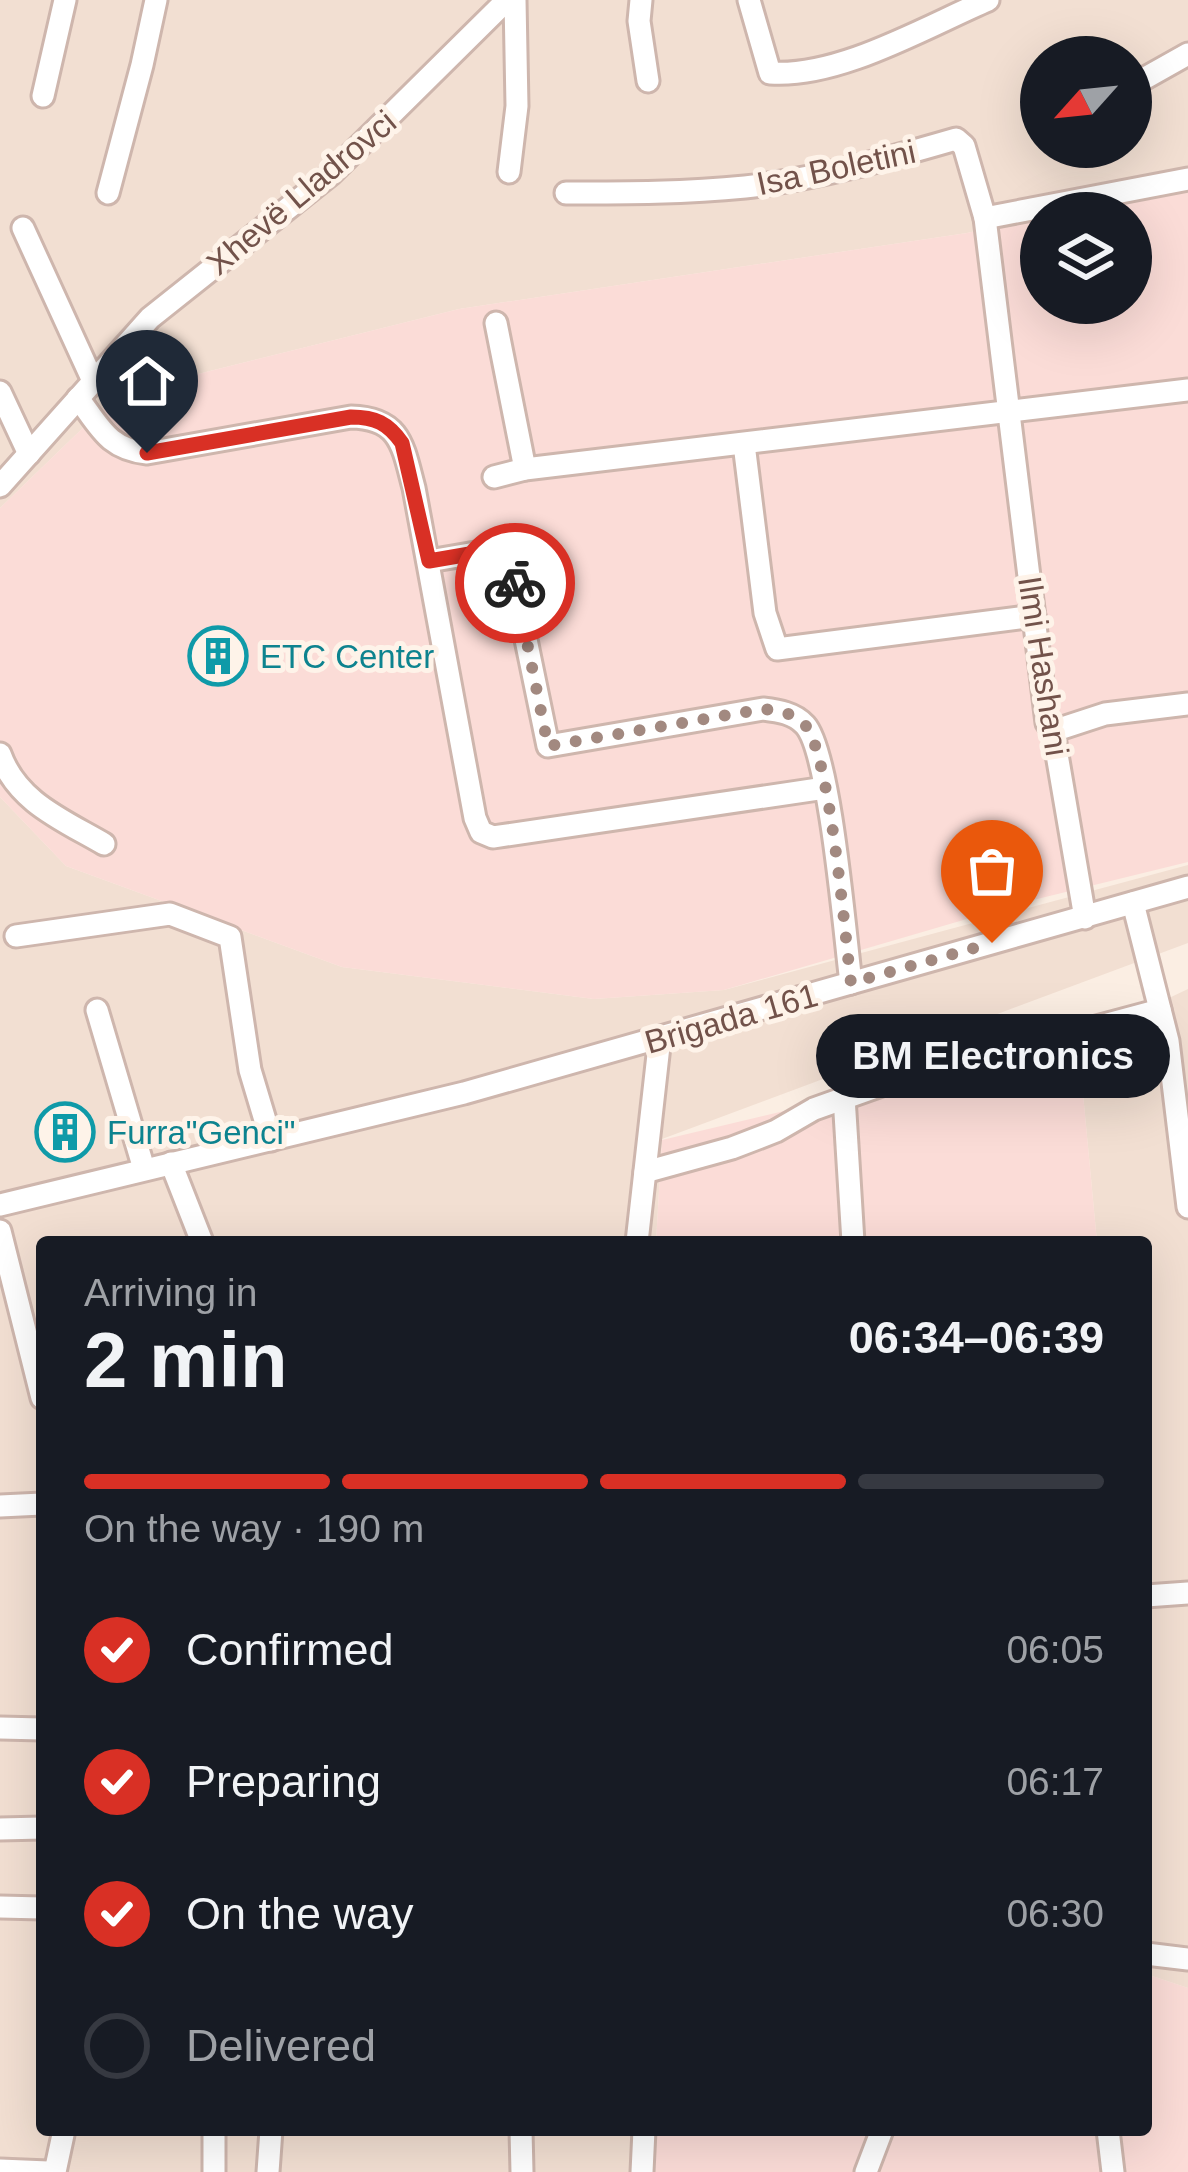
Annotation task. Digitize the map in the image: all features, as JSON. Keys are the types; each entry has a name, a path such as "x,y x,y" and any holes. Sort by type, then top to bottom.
{"street":[{"path":"43,96 65,0"},
{"path":"108,193 156,0"},
{"path":"509,172 517,106 511,0"},
{"name":"Xhevë Lladrovci","path":"0,486 150,318 331,174 511,0"},
{"path":"641,0 639,21 648,81"},
{"path":"749,0 770,73 790,74 835,64 988,0"},
{"path":"1152,74 1188,54"},
{"name":"Isa Boletini","path":"566,193 750,187 853,168 956,139 964,146 985,218"},
{"path":"985,218 1188,179"},
{"name":"Ilmi Hashani","path":"985,218 1047,723 1053,731 1085,918"},
{"path":"23,228 86,390 114,446 147,453 351,417 372,417 392,428 402,443 429,561 481,832 493,837 825,788"},
{"path":"496,323 525,469"},
{"path":"494,477 525,469 1188,390"},
{"path":"0,392 29,454"},
{"path":"744,444 765,613 777,649 1034,616"},
{"path":"429,561 493,550 505,554 512,567 548,746 763,709 788,712 806,726 816,745 825,788 851,983"},
{"path":"1053,731 1105,714 1188,704"},
{"path":"0,754 25,797 104,844"},
{"name":"Brigada 161","path":"0,1205 464,1093 1188,887"},
{"path":"1133,903 1160,1010 1185,1156 1188,1207"},
{"path":"16,936 170,914 230,937 250,1070 272,1140"},
{"path":"97,1010 144,1169"},
{"path":"645,1172 732,1148 887,1082 1160,1010"},
{"path":"638,1236 660,1037"},
{"path":"844,1097 853,1236"},
{"path":"171,1163 200,1236"},
{"path":"0,1231 36,1374"},
{"path":"0,1506 36,1504"},
{"path":"1152,1596 1188,1593"},
{"path":"0,1728 36,1729"},
{"path":"0,1828 36,1828"},
{"path":"0,1907 36,1908"},
{"path":"1152,1955 1188,1959"},
{"path":"0,2170 51,2172 62,2136"},
{"path":"214,2136 214,2172"},
{"path":"268,2172 271,2136"},
{"path":"520,2136 522,2172"},
{"path":"643,2172 644,2136"},
{"path":"866,2172 880,2136"},
{"path":"1109,2136 1113,2172"}],"shaded area":[{"path":"0,0 1188,0 1188,184 1152,192 1020,192 1020,221 459,309 118,394 0,508"},
{"path":"1188,184 1188,862 1025,902 724,990 594,999 342,967 66,866 0,797 0,508 118,394 459,309 967,233 1020,221 1020,324 1152,324 1152,192"},
{"path":"0,797 66,866 342,967 594,999 724,990 1188,865 1188,943 662,1139 656,1236 36,1236 36,2136 646,2136 645,2172 0,2172"},
{"path":"1188,989 1188,1988 1152,1976 1152,1236 1096,1236 1078,1041"},
{"path":"1078,1041 1096,1236 656,1236 662,1140"},
{"path":"1152,1976 1188,1988 1188,2172 645,2172 646,2136 1152,2136"}],"way so far":[{"path":"515,583 548,746 763,709 788,712 806,726 816,745 832,824 851,983 992,943"}],"place":[{"name":"ETC Center","path":"218,656"},
{"name":"BM Electronics","path":"992,943"},
{"name":"Furra\"Genci\"","path":"65,1132"}],"route":[{"path":"147,453 372,417 392,428 402,443 429,561 493,550 505,554 515,583"}]}
